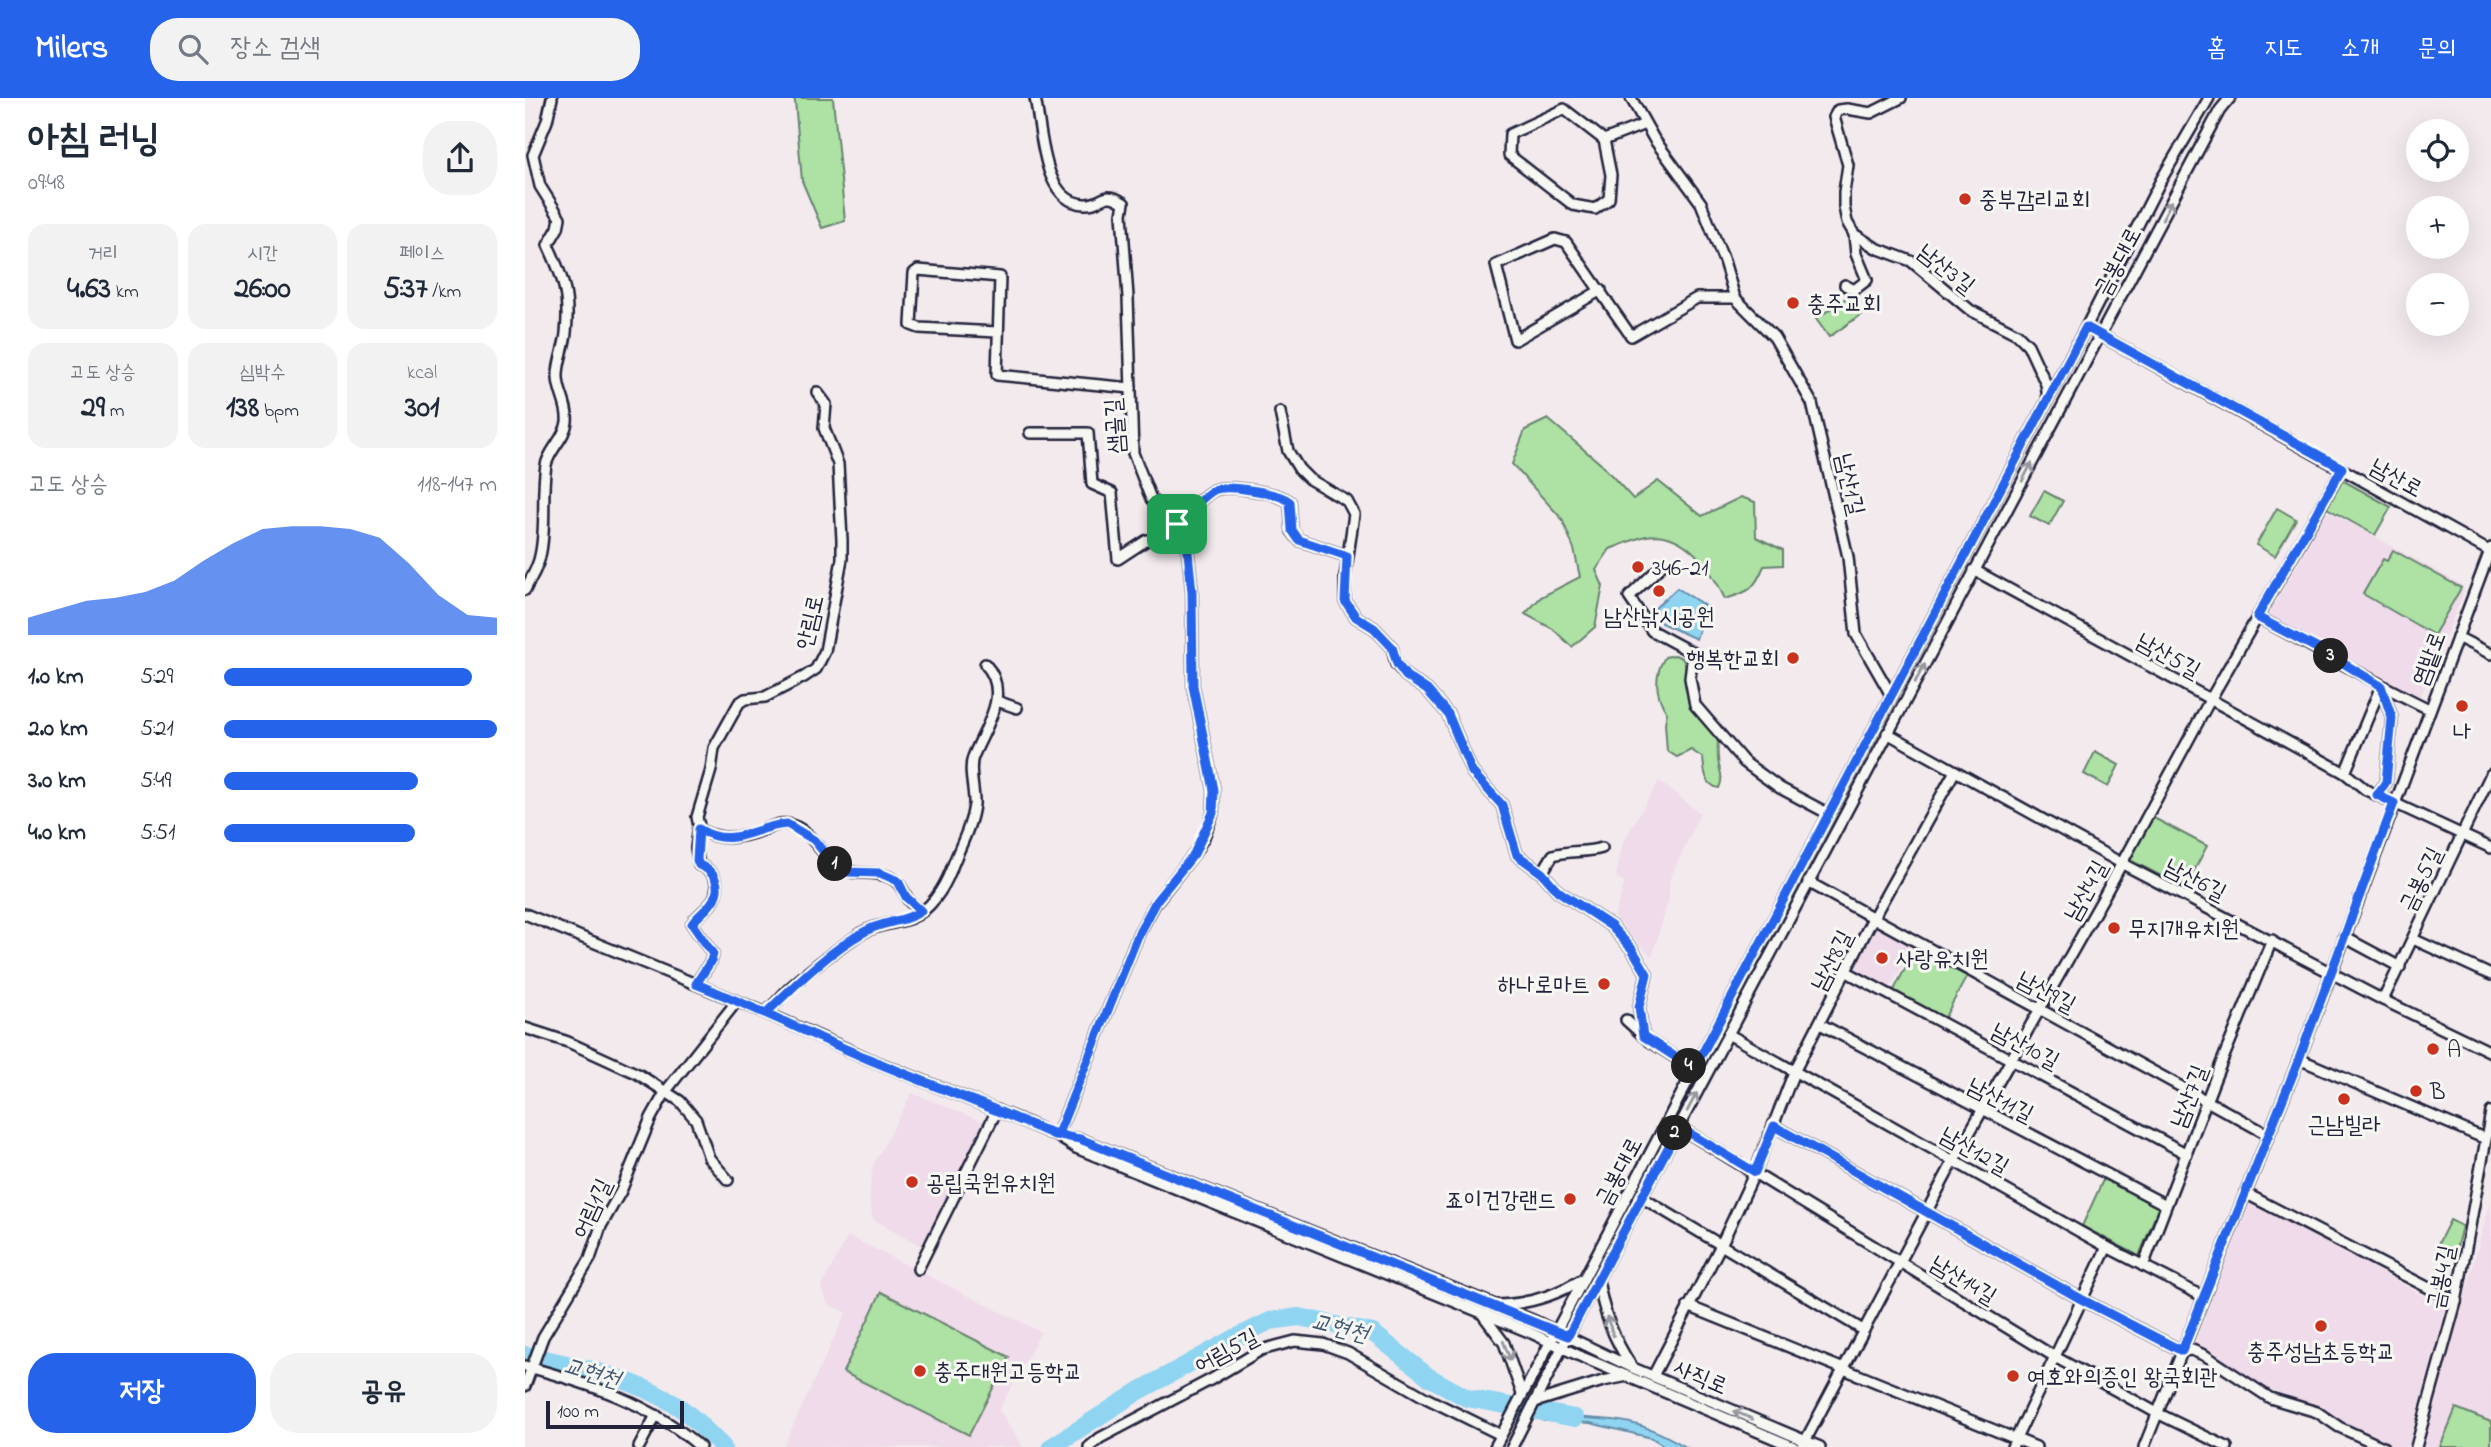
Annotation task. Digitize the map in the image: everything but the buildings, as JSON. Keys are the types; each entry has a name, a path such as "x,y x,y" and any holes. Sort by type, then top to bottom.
{"street":[{"path":"525,590 541,555 544,527 543,488 547,461 567,423 558,375 566,333 565,285 559,265 548,245 558,228 560,218 540,186 533,155 547,121 552,98"},
{"name":"샘골길","path":"1035,98 1048,169 1053,183 1062,195 1083,204 1094,203 1104,197 1116,198 1124,204 1122,214 1128,297 1133,453 1151,499 1186,533 1192,592 1193,686 1214,790 1213,813 1194,854 1156,901 1139,933 1057,1136"},
{"path":"1845,285 1854,290 1867,281 1856,254 1854,234 1847,222 1844,192 1848,165 1834,117 1838,110 1847,109 1871,113 1901,98"},
{"name":"금봉대로","path":"1495,1447 2161,180 2209,98"},
{"name":"금봉대로","path":"1513,1444 1887,733 2220,110 2230,98"},
{"name":"남산1길","path":"1629,99 1700,203 1724,261 1735,298 1774,337 1812,403 1848,557 1856,634 1891,695"},
{"path":"1564,109 1604,140 1611,175 1609,199 1595,209 1573,205 1509,155 1510,134 1564,109"},
{"path":"1604,140 1645,124"},
{"name":"남산3길","path":"1854,234 1876,248 1912,261 1970,310 2017,334 2028,345 2046,384 2048,399"},
{"path":"1601,290 1515,340 1496,265 1555,239 1566,242 1601,290 1631,336 1696,298 1735,298"},
{"path":"997,332 919,328 911,325 914,273 918,270 1000,277 995,372 1000,376 1131,388"},
{"name":"남산로","path":"2086,327 2491,550"},
{"name":"안림로","path":"696,984 713,954 692,924 713,900 717,891 713,874 699,865 697,860 697,817 712,770 714,748 739,703 745,699 765,697 804,677 816,669 825,651 841,570 842,549 838,464 824,428 826,404 817,391"},
{"path":"1280,412 1288,451 1299,469 1309,479 1347,501 1354,514 1347,556 1345,601 1356,617 1374,628 1392,647 1397,664 1406,676 1427,690 1448,714 1472,772 1502,805 1517,855 1542,873 1558,891 1611,926 1632,949 1647,974 1639,1007 1643,1036"},
{"path":"1030,433 1088,433 1092,484 1112,493 1118,559 1147,540"},
{"name":"남산4길","path":"1804,1444 2010,1058 2040,1009 2210,700 2342,468"},
{"path":"1177,524 1215,490 1239,489 1265,493 1283,497 1290,502 1292,530 1299,540 1347,556"},
{"name":"염밭로","path":"2144,1447 2299,1059 2491,550"},
{"path":"1660,567 1629,597 1652,631 1693,653 1690,678 1695,705 1744,762 1780,788 1829,814"},
{"name":"남산5길","path":"1975,570 2345,773 2366,790 2464,833 2491,848"},
{"path":"2257,617 2328,654 2381,686 2429,709"},
{"path":"2457,637 2491,654"},
{"path":"766,1013 792,986 862,933 889,922 911,918 934,900 971,821 975,786 973,758 986,733 997,701 996,680 985,664"},
{"path":"2345,773 2381,686"},
{"path":"2377,795 2386,782 2392,718 2381,686"},
{"path":"997,701 1017,708"},
{"name":"남산6길","path":"1887,733 2122,863 2383,1000 2491,1052"},
{"name":"남산8길","path":"1755,1172 1794,1072 1873,918 1955,771"},
{"name":"금봉5길","path":"2383,1000 2491,775"},
{"path":"699,829 714,837 736,837 787,824 814,840 830,860 846,872 880,873 898,881 906,897 921,911"},
{"path":"1542,873 1553,855 1566,851 1593,851 1602,848"},
{"name":"남산9길","path":"1808,882 2267,1134"},
{"path":"525,914 997,1110 1057,1136 1076,1148 1563,1348"},
{"path":"2344,937 2400,967"},
{"path":"2413,939 2491,975"},
{"name":"남산7길","path":"2143,1266 2272,940"},
{"name":"남산10길","path":"1847,972 2187,1154"},
{"name":"어림1길","path":"531,1364 543,1337 590,1259 601,1226 621,1191 651,1118 666,1091 737,1001"},
{"path":"1626,1020 1643,1036 1694,1069"},
{"name":"남산11길","path":"1820,1024 2165,1205"},
{"path":"525,1028 592,1053 638,1074 680,1101 696,1120 709,1158 728,1180"},
{"name":"남산12길","path":"1728,1034 2107,1247 2204,1297"},
{"path":"2299,1059 2486,1139"},
{"path":"918,1269 997,1110"},
{"name":"금봉4길","path":"2416,1447 2456,1302 2491,1112"},
{"path":"1774,1126 2081,1299 2182,1351 2192,1350 2206,1356 2270,1398 2318,1412 2339,1427 2383,1447"},
{"name":"남산14길","path":"1679,1127 2055,1357 2157,1413 2227,1447"},
{"path":"1057,1136 1080,1139 1568,1336"},
{"path":"1653,1376 1721,1245 1755,1172"},
{"path":"2245,1193 2456,1302"},
{"path":"1641,1197 1863,1331"},
{"path":"2015,1443 2107,1247"},
{"path":"1492,1305 1520,1304 1557,1294 1582,1279"},
{"path":"1535,1402 1631,1372 1615,1342 1602,1303 1598,1279"},
{"path":"1688,1306 1843,1368 2015,1443 2036,1447"},
{"path":"1482,1313 1504,1343 1522,1394"},
{"name":"사직로","path":"1568,1336 1631,1372 1794,1447"},
{"name":"어림5길","path":"1089,1447 1100,1438 1212,1380 1261,1350 1295,1341 1323,1344 1348,1353 1426,1398 1501,1435"},
{"name":"사직로","path":"1563,1348 1631,1372 1653,1376 1804,1444 1820,1447"},
{"path":"525,1386 531,1364 613,1393 656,1415 700,1447"},
{"path":"639,1447 656,1415"}],"shaded area":[{"path":"2330,512 2462,585 2464,591 2422,694 2416,696 2271,618 2271,611 2325,514"},
{"path":"1659,781 1700,813 1669,881 1669,898 1652,957 1614,917 1625,883 1616,877 1623,842"},
{"name":"사랑유치원","path":"1874,926 1913,947 1889,990 1850,969"},
{"name":"공립국원유치원","path":"912,1093 984,1122 921,1246 873,1219 869,1198 873,1165"},
{"path":"2491,1200 2491,1447 2423,1447 2456,1328"},
{"name":"충주성남초등학교","path":"2250,1201 2446,1308 2408,1447 2390,1447 2308,1405 2261,1385 2194,1344"},
{"name":"충주대원고등학교","path":"848,1236 1041,1332 999,1410 1023,1447 783,1447 846,1313 828,1304 821,1287"}],"green space":[{"path":"793,98 833,98 845,221 822,228 802,181"},
{"path":"1849,296 1862,314 1829,337 1816,319"},
{"path":"1548,419 1602,465 1633,499 1658,481 1702,516 1741,497 1755,502 1756,537 1783,550 1783,565 1764,566 1750,589 1725,599 1704,564 1684,545 1660,535 1628,542 1610,549 1596,570 1603,586 1595,627 1572,647 1553,629 1525,614 1541,597 1580,577 1574,549 1562,519 1512,464 1525,430"},
{"path":"2344,481 2391,507 2375,535 2325,507 2340,482"},
{"path":"2044,491 2063,501 2049,526 2030,516"},
{"path":"2277,508 2296,519 2275,556 2256,545"},
{"path":"2393,550 2461,588 2434,635 2363,594 2383,559 2387,561"},
{"path":"1675,655 1682,658 1687,667 1687,689 1693,707 1718,739 1721,776 1719,788 1708,781 1703,758 1691,750 1677,757 1667,751 1667,713 1658,692 1657,678 1665,657"},
{"path":"2095,752 2119,765 2108,787 2084,774"},
{"path":"2152,817 2207,846 2185,888 2130,860"},
{"path":"1915,949 1967,976 1944,1019 1893,992"},
{"path":"2104,1178 2159,1207 2139,1256 2082,1226"},
{"path":"2450,1220 2462,1226 2454,1258 2436,1248"},
{"path":"881,1292 1009,1357 969,1435 843,1372"},
{"path":"2456,1408 2491,1422 2491,1447 2440,1447"}],"water":[{"name":"남산낚시공원","path":"1677,588 1707,607 1696,639 1661,623 1654,609"},
{"path":"1557,1413 1642,1426 1686,1447 1666,1447 1652,1438 1590,1423 1545,1421"}],"waterway":[{"name":"교현천","path":"1051,1447 1139,1391 1237,1337 1270,1321 1299,1317 1373,1333 1429,1377 1467,1398 1575,1418"},
{"name":"교현천","path":"525,1355 585,1368 643,1388 685,1411 723,1447"}],"place":[{"name":"중부감리교회","path":"1965,199"},
{"name":"충주교회","path":"1793,303"},
{"name":"346-21","path":"1638,567"},
{"name":"남산낚시공원","path":"1659,591"},
{"name":"행복한교회","path":"1793,658"},
{"name":"나","path":"2462,706"},
{"name":"무지개유치원","path":"2114,928"},
{"name":"사랑유치원","path":"1882,958"},
{"name":"하나로마트","path":"1604,984"},
{"name":"A","path":"2433,1049"},
{"name":"B","path":"2416,1091"},
{"name":"근남빌라","path":"2344,1099"},
{"name":"공립국원유치원","path":"912,1182"},
{"name":"죠이건강랜드","path":"1570,1199"},
{"name":"충주성남초등학교","path":"2321,1326"},
{"name":"충주대원고등학교","path":"920,1371"},
{"name":"여호와의증인 왕국회관","path":"2013,1376"}],"route":[{"path":"1177,524 1186,533 1192,592 1193,686 1214,790 1213,813 1194,854 1156,901 1139,933 1057,1136 869,1059 766,1013 696,984 713,954 692,924 713,900 717,891 713,874 699,865 697,860 699,829 714,837 723,838 747,836 778,824 787,824 814,840 830,860 846,872 880,873 898,881 906,897 921,911 911,918 889,922 862,933 792,986 766,1013 793,1026 869,1059 1018,1119 1057,1136 1080,1139 1568,1336 1679,1127 1755,1172 1774,1126 2081,1299 2182,1351 2299,1059 2394,803 2377,795 2386,782 2389,765 2387,745 2392,718 2381,686 2328,654 2257,617 2342,468 2086,327 1694,1069 1643,1036 1639,1007 1647,974 1632,949 1611,926 1558,891 1542,873 1517,855 1502,805 1472,772 1448,714 1427,690 1406,676 1397,664 1392,647 1374,628 1356,617 1345,601 1347,556 1299,540 1292,530 1290,502 1283,497 1265,493 1239,489 1215,490 1177,524"}]}
